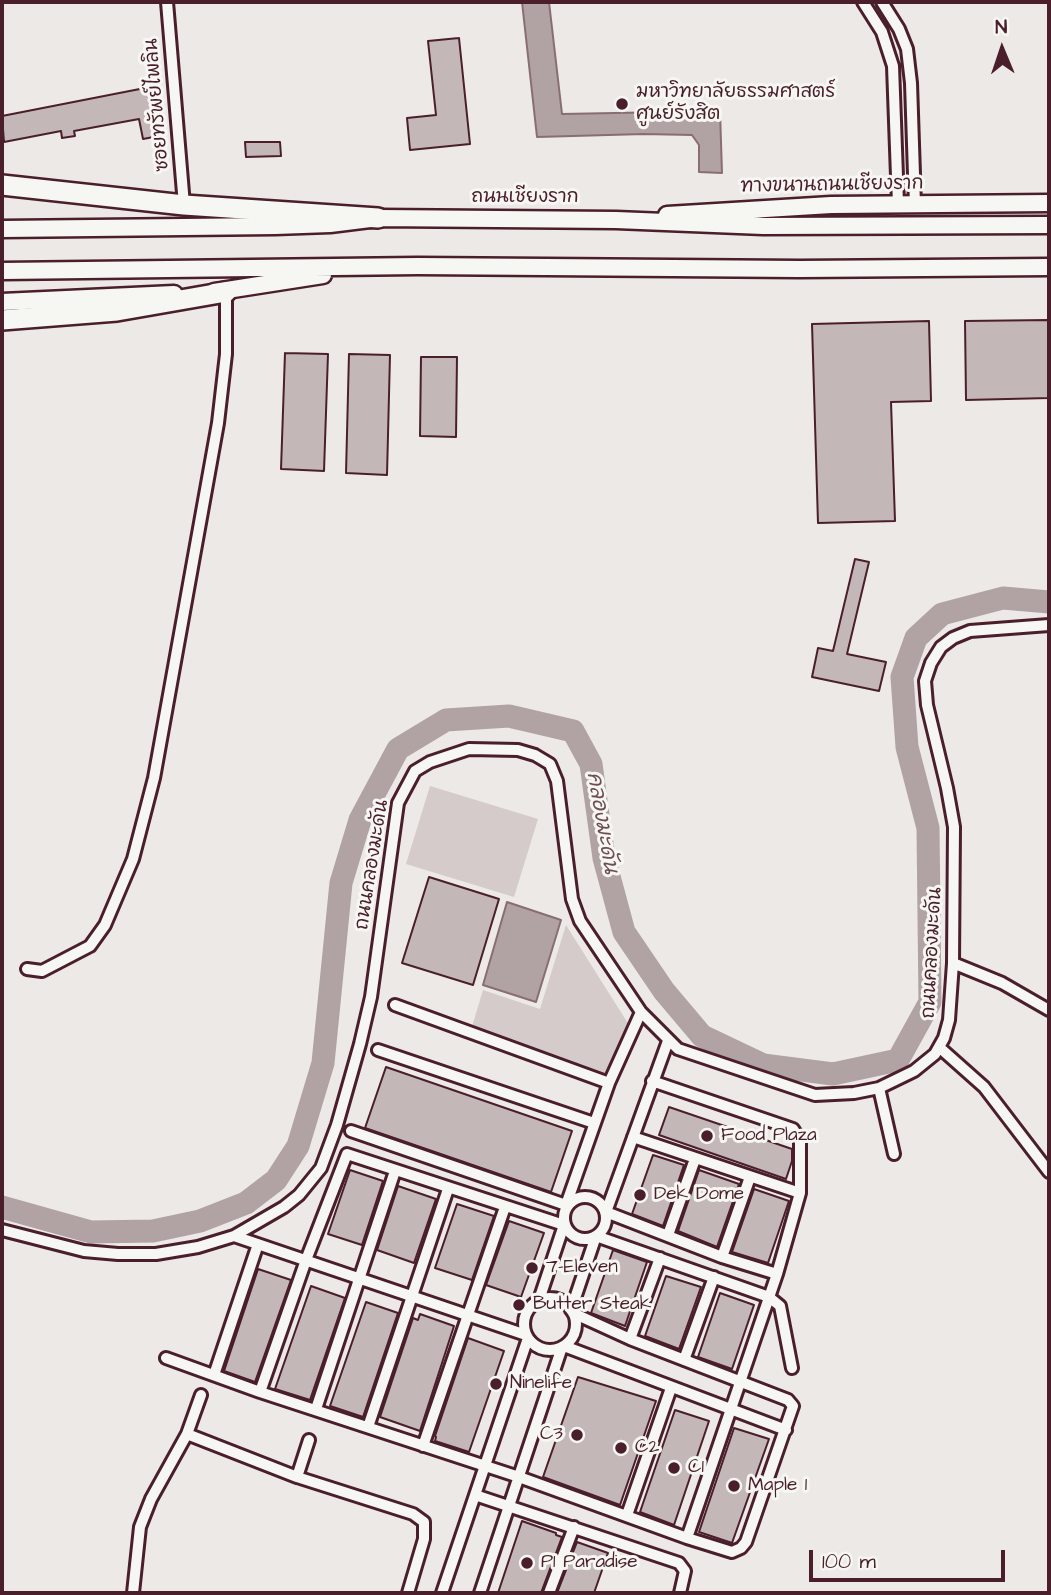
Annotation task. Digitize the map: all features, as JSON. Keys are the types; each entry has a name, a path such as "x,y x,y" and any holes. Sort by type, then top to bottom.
{"highway":[{"path":"2,185 184,205 378,218"},
{"path":"2,320 117,311 226,292"}],"main road":[{"name":"ทางขนานถนนเชียงราก","path":"616,220 760,207 1049,203"},
{"name":"ถนนเชียงราก","path":"2,229 275,226 330,224 378,218 616,220 763,226 1049,225"},
{"path":"2,271 363,267 1049,267"},
{"path":"2,302 226,292 363,267"}],"street":[{"name":"ซอยทรัพย์ไพลิน","path":"167,2 184,205"},
{"path":"863,2 882,32 893,66 907,204"},
{"path":"882,2 900,29 907,49 911,83 907,204"},
{"path":"893,66 908,64"},
{"path":"27,969 42,971 90,946 105,925 133,859 155,778 222,400 226,354 226,292"},
{"name":"ถนนคลองมะดัน","path":"2,1230 83,1251 156,1254 198,1247 234,1236 284,1207 299,1195 321,1168 337,1125 371,997 398,803 415,771 430,762 469,749 518,750 535,755 550,764 557,781 572,899 580,921 640,1012 668,1041 691,1054 814,1095 854,1093 879,1088 914,1071 939,1048 949,1020 953,963 954,827 927,705 925,681 931,663 941,647 953,638 970,631 1049,625"},
{"path":"953,963 1002,983 1049,1010"},
{"path":"395,1005 609,1083"},
{"path":"442,1593 527,1337 524,1321 526,1314 540,1300 564,1225 566,1205 594,1123 640,1012"},
{"path":"480,1593 563,1346 574,1334 576,1327 572,1311 596,1236 603,1230 606,1222 606,1212 668,1041"},
{"path":"939,1048 984,1087 1049,1172"},
{"path":"378,1050 594,1123"},
{"path":"652,1081 793,1129 800,1140 800,1193 777,1274 687,1538"},
{"path":"879,1088 894,1154"},
{"path":"351,1131 566,1205"},
{"path":"633,1137 800,1193"},
{"path":"260,1392 347,1154 564,1225 569,1231 582,1237 596,1236 769,1297 780,1306 792,1368"},
{"path":"668,1235 695,1159"},
{"path":"316,1409 395,1171"},
{"path":"722,1257 750,1177"},
{"path":"368,1427 448,1189"},
{"path":"566,1205 574,1198 601,1204 606,1212 722,1257 777,1274"},
{"path":"423,1446 505,1207"},
{"path":"234,1236 527,1337 543,1349 563,1346 786,1430"},
{"path":"214,1375 258,1244"},
{"path":"630,1339 660,1258"},
{"path":"684,1360 714,1278"},
{"path":"166,1358 260,1392 485,1465 687,1538 732,1552 741,1548 746,1542 793,1406 788,1400 630,1339 572,1311 555,1299 540,1300"},
{"path":"627,1515 671,1388"},
{"path":"133,1593 140,1527 151,1499 187,1434 201,1395"},
{"path":"187,1434 297,1477 413,1514 424,1522 424,1539 408,1593"},
{"path":"297,1477 309,1440"},
{"path":"475,1495 679,1563 685,1571 680,1593"},
{"path":"549,1593 574,1527"}],"shaded area":[{"path":"522,2 549,2 562,114 720,111 722,173 699,172 699,145 692,135 537,137"},
{"path":"430,786 538,819 514,897 406,864"},
{"path":"507,902 561,920 536,1002 483,985"},
{"path":"566,925 629,1025 604,1078 471,1030 483,990 540,1009"}],"building":[{"path":"459,38 470,144 410,150 407,118 436,115 428,41"},
{"path":"150,87 159,136 143,139 139,119 74,131 75,136 62,138 61,131 4,142 2,116"},
{"path":"245,142 280,142 281,156 246,157"},
{"path":"1049,320 1049,398 966,400 965,321"},
{"path":"929,321 931,401 891,402 895,521 818,523 812,324"},
{"path":"285,353 328,354 324,471 281,469"},
{"path":"349,354 390,355 387,475 346,473"},
{"path":"421,357 457,357 456,437 420,436"},
{"path":"855,559 869,562 847,654 886,662 879,691 812,677 818,648 833,651"},
{"path":"429,877 499,899 473,985 402,963"},
{"path":"386,1067 572,1131 551,1192 365,1128"},
{"path":"669,1107 792,1149 792,1161 786,1179 659,1135"},
{"path":"653,1155 684,1165 663,1226 632,1214"},
{"path":"350,1170 383,1181 362,1245 328,1234"},
{"path":"699,1170 739,1184 717,1247 678,1231"},
{"path":"398,1186 436,1199 414,1263 377,1250"},
{"path":"754,1189 789,1201 768,1263 732,1252"},
{"path":"457,1204 494,1216 472,1280 435,1268"},
{"path":"509,1221 544,1233 521,1297 486,1285"},
{"path":"613,1250 647,1262 625,1326 591,1313"},
{"path":"258,1269 291,1280 255,1382 224,1371"},
{"path":"666,1276 701,1287 679,1349 645,1336"},
{"path":"311,1286 345,1298 310,1400 275,1389"},
{"path":"720,1293 754,1305 732,1369 698,1357"},
{"path":"366,1302 398,1313 363,1417 330,1406"},
{"path":"420,1314 454,1326 420,1431 380,1417 413,1318 418,1320"},
{"path":"468,1338 504,1351 469,1452 435,1441"},
{"path":"578,1377 656,1401 620,1505 543,1477"},
{"name":"C1","path":"675,1410 709,1421 674,1525 640,1512"},
{"name":"Maple 1","path":"734,1428 769,1439 732,1543 699,1532"},
{"name":"P1 Paradise","path":"522,1521 562,1537 541,1593 498,1593"},
{"path":"577,1542 608,1553 594,1593 557,1593"}],"waterway":[{"name":"คลองมะดัน","path":"2,1207 91,1232 153,1231 200,1221 246,1203 276,1180 298,1146 323,1063 341,883 360,820 398,749 446,720 509,716 573,731 591,764 604,858 624,932 664,991 702,1036 763,1065 833,1074 898,1060 930,1002 928,828 907,747 902,677 916,638 942,614 1003,598 1049,602"}],"place":[{"name":"มหาวิทยาลัยธรรมศาสตร์ ศูนย์รังสิต","path":"622,104"},
{"name":"Food Plaza","path":"707,1136"},
{"name":"Dek Dome","path":"640,1195"},
{"name":"7-Eleven","path":"532,1268"},
{"name":"Butter Steak","path":"519,1305"},
{"name":"Ninelife","path":"496,1384"},
{"name":"C3","path":"577,1435"},
{"name":"C2","path":"621,1448"},
{"name":"C1","path":"674,1468"},
{"name":"Maple 1","path":"734,1486"},
{"name":"P1 Paradise","path":"527,1563"}]}
